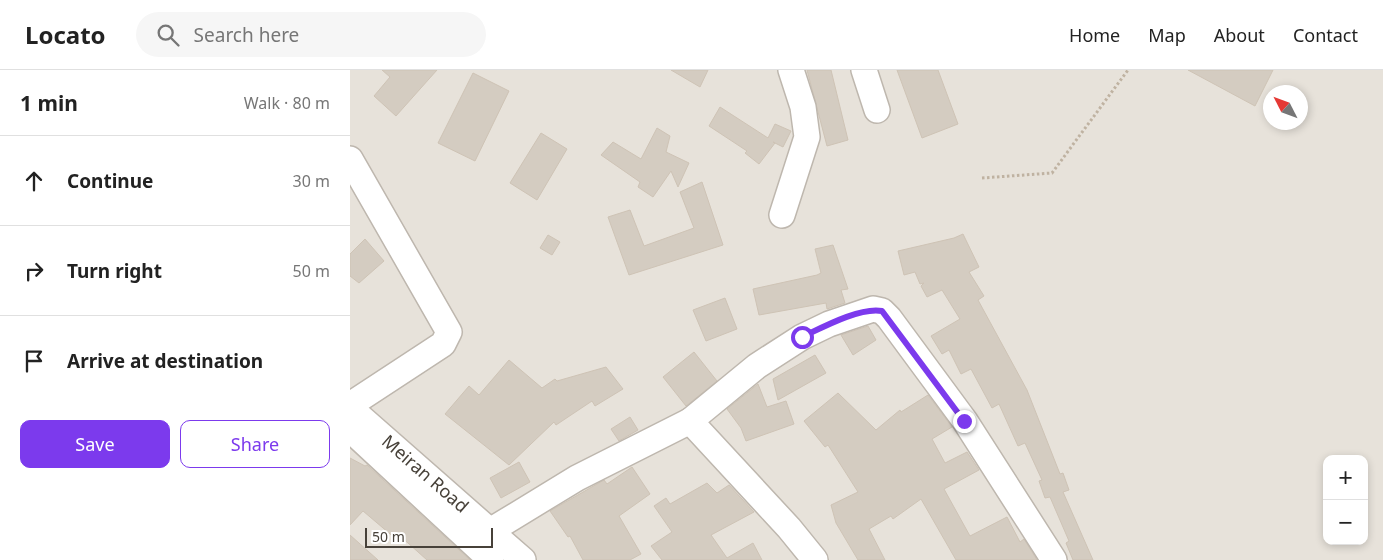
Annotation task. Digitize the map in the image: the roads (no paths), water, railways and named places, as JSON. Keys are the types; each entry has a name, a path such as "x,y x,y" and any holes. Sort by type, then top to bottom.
{"street":[{"path":"782,215 807,137 803,107 791,70"},
{"path":"864,70 877,110"},
{"path":"350,159 449,332 443,344 350,406"},
{"path":"490,531 577,478 690,421 780,350 828,324 873,309 882,311 964,421 1054,560"},
{"name":"Meiran Road","path":"350,406 523,560"},
{"path":"690,421 789,528 815,560"},
{"name":"Meiran Road","path":"350,430 491,560"}]}
